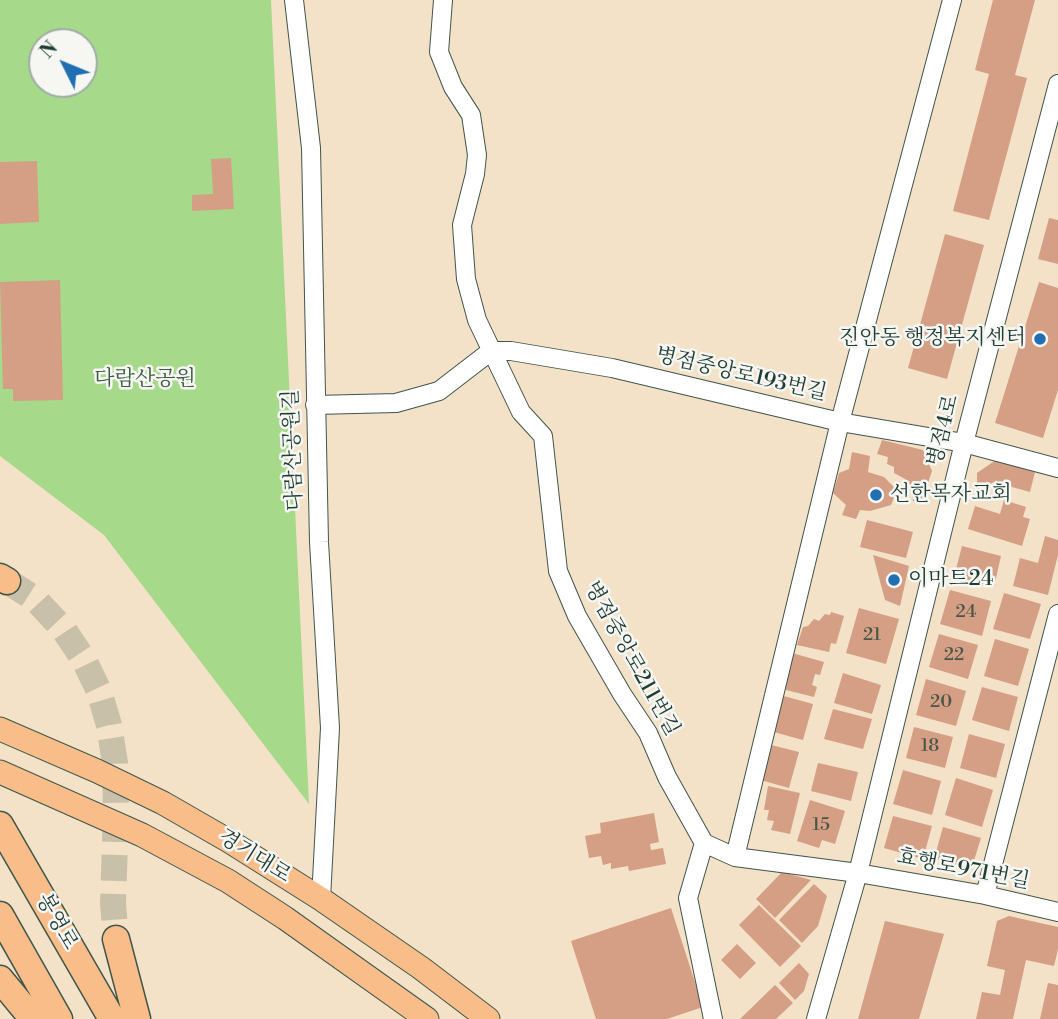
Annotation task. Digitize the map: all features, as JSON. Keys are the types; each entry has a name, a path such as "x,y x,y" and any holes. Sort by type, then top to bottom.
{"highway":[{"name":"봉영로","path":"0,825 112,1019"},
{"path":"0,915 59,1019"},
{"path":"116,939 137,1019"},
{"path":"0,979 33,1019"}],"main road":[{"name":"경기대로","path":"0,729 163,803 229,841 321,899 421,968 488,1019"},
{"name":"경기대로","path":"0,772 142,835 228,881 427,1019"}],"street":[{"name":"다람산공원길","path":"294,0 311,148 319,542 330,728 321,899"},
{"name":"병점중앙로211번길","path":"443,0 439,52 453,87 471,115 477,155 462,225 466,279 477,320 521,412 543,436 558,571 576,616 648,733 667,777 704,843"},
{"name":"병점중앙로193번길","path":"491,351 511,351 612,368 840,422 952,0"},
{"name":"병점4로","path":"816,1019 858,873 964,443 1058,84"},
{"path":"315,405 396,403 439,391 491,351"},
{"path":"735,858 840,422 964,443 1058,468"},
{"path":"985,895 1058,614"},
{"path":"713,1019 688,898 704,843 735,858 858,873"},
{"name":"효행로971번길","path":"858,873 985,895 1058,912"}],"green space":[{"name":"다람산공원","path":"0,0 271,0 309,804 104,535 0,456"}],"building":[{"path":"993,0 1035,0 1015,75 1027,78 989,220 953,211 989,74 975,70"},
{"path":"231,158 234,209 192,211 192,195 213,194 211,159"},
{"path":"37,161 39,222 0,224 0,162"},
{"path":"1049,218 1058,220 1058,264 1038,259"},
{"path":"945,234 984,245 947,379 908,368"},
{"path":"60,280 63,400 13,401 13,389 3,389 0,282"},
{"name":"진안동 행정복지센터","path":"1039,282 1058,288 1058,390 1043,438 995,423"},
{"path":"882,440 923,450 932,471 921,504 913,501 912,491 905,488 905,479 894,473 894,467 887,464 888,457 877,454"},
{"path":"852,452 870,456 868,472 884,477 897,490 891,505 870,511 860,510 856,519 842,515 846,505 833,493 839,473 849,469"},
{"path":"996,460 1035,472 1030,492 994,482 977,491 977,473"},
{"path":"1004,500 1026,507 1023,517 1030,519 1022,546 968,529 975,506 1000,514"},
{"path":"867,520 913,532 906,558 860,547"},
{"path":"1045,536 1058,540 1058,555 1048,595 1013,586 1020,558 1038,563"},
{"path":"962,546 1001,556 994,587 954,577"},
{"path":"873,555 909,566 900,606 885,600"},
{"path":"950,590 991,601 982,636 940,624"},
{"path":"1004,593 1041,604 1030,639 993,629"},
{"path":"859,608 899,619 886,664 846,653"},
{"path":"831,612 844,616 836,644 831,643 829,652 797,645 803,627 808,626 814,619 819,621"},
{"path":"939,634 978,645 968,679 929,667"},
{"path":"995,639 1029,649 1018,686 984,676"},
{"path":"792,653 824,662 820,675 815,674 812,685 817,687 814,697 782,689"},
{"path":"843,673 881,685 872,714 834,703"},
{"path":"926,679 966,691 956,726 916,715"},
{"path":"982,687 1018,697 1009,731 972,720"},
{"path":"780,695 813,704 803,740 770,731"},
{"path":"833,709 872,719 863,749 824,739"},
{"path":"914,727 953,737 945,768 906,758"},
{"path":"969,734 1005,744 996,778 960,768"},
{"path":"767,744 799,752 789,788 757,779"},
{"path":"818,763 858,772 851,801 811,791"},
{"path":"903,770 941,781 932,815 893,804"},
{"path":"956,778 993,790 982,827 945,815"},
{"path":"768,786 800,793 790,834 771,830 774,821 767,820 769,810 764,810"},
{"path":"810,800 845,811 835,844 822,840 819,848 797,841"},
{"path":"654,813 659,842 650,844 651,850 663,848 666,864 629,871 628,866 611,869 611,863 603,865 601,856 589,858 585,836 601,833 600,823"},
{"path":"893,816 932,826 923,859 884,848"},
{"path":"943,827 981,838 971,870 934,859"},
{"path":"782,872 811,880 775,918 756,899"},
{"path":"814,884 827,896 818,926 802,943 779,920"},
{"path":"759,905 801,946 780,967 739,925"},
{"path":"671,908 703,1007 667,1019 596,1019 571,941"},
{"path":"1009,916 1058,927 1058,949 1054,966 1026,960 1013,1019 976,1019 982,992 1000,995 1005,970 987,966 997,921"},
{"path":"885,921 944,934 919,1019 858,1019"},
{"path":"737,944 756,963 740,979 721,960"},
{"path":"799,963 809,974 804,991 795,1000 779,983"},
{"path":"1048,983 1058,985 1058,1019 1040,1019"},
{"path":"775,985 793,1003 776,1019 740,1019"}],"tunnel":[{"path":"7,581 35,599 64,630 84,660 99,691 109,725 115,763 113,904 116,939"}],"place":[{"name":"진안동 행정복지센터","path":"1040,339"},
{"name":"선한목자교회","path":"876,495"},
{"name":"이마트24","path":"894,580"}]}
